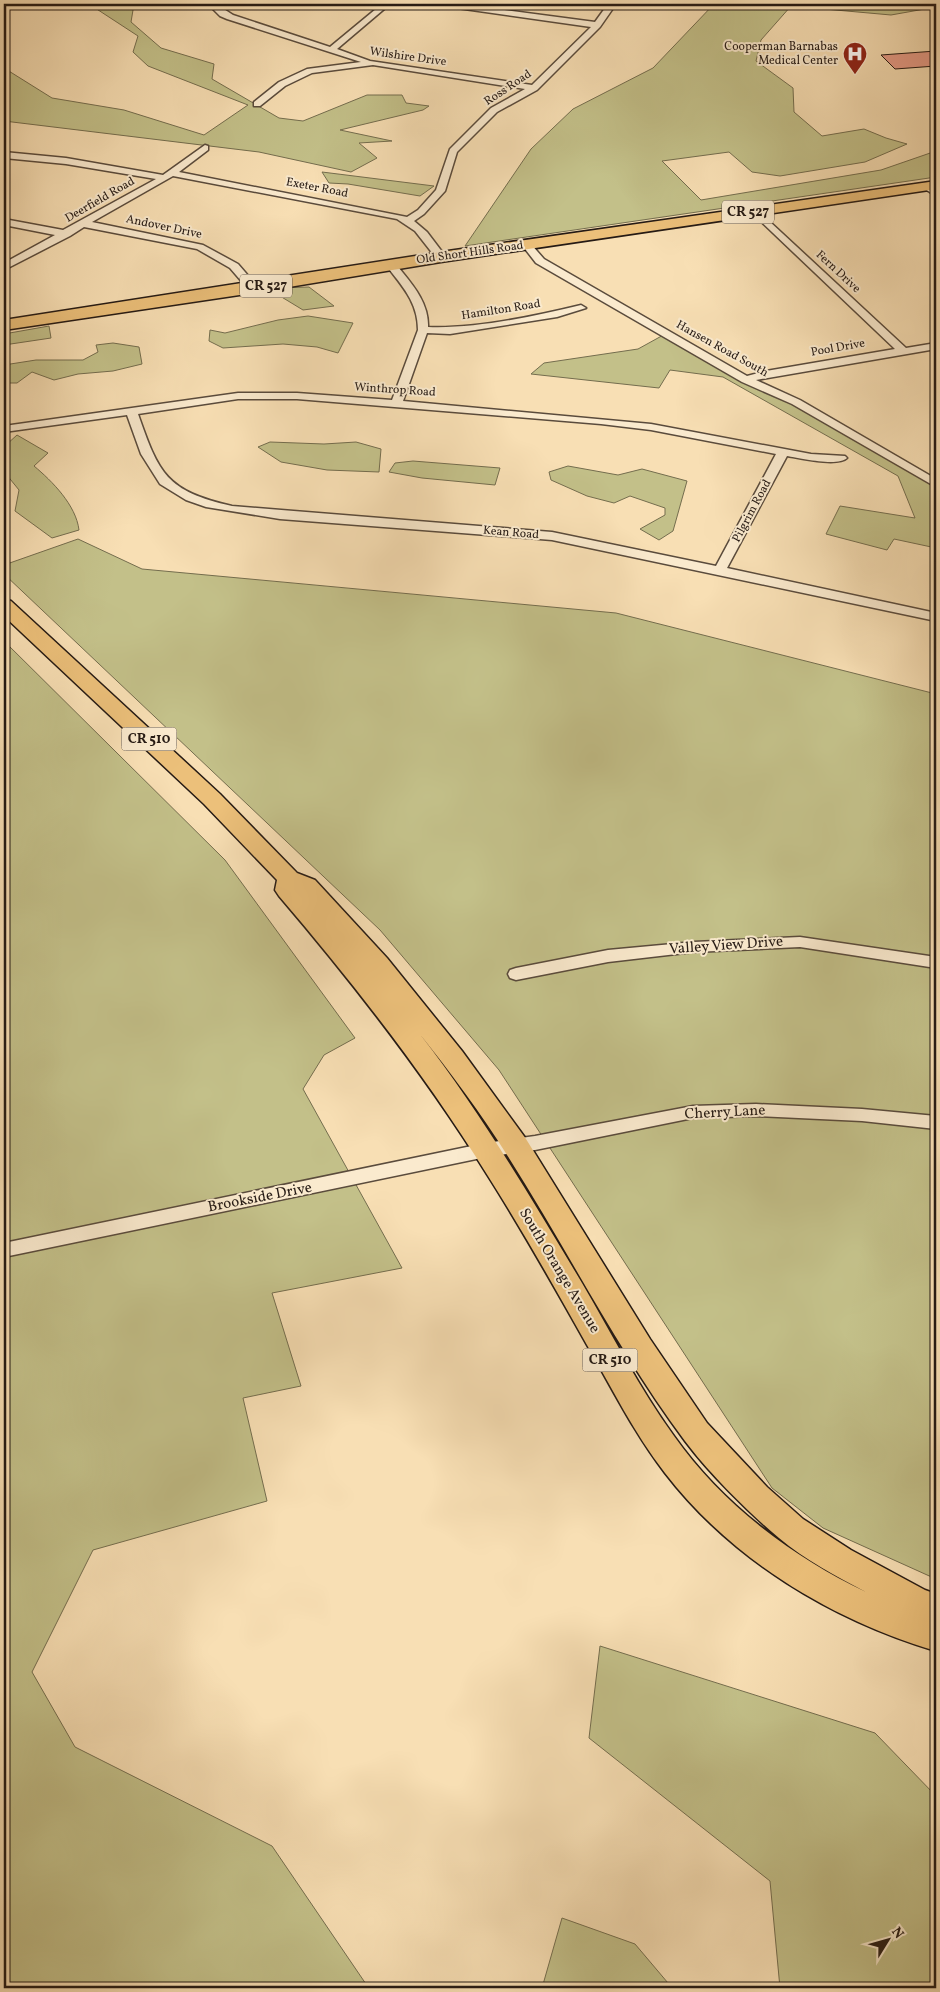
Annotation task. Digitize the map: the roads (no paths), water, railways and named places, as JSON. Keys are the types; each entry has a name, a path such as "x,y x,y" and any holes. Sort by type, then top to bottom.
{"main road":[{"name":"Old Short Hills Road","path":"4,325 253,288 440,257 756,211 934,188"},
{"name":"South Orange Avenue","path":"4,605 206,793 289,878 307,886 378,964 453,1058 516,1146 640,1348 696,1432 756,1497 784,1523 840,1561 916,1603 936,1609"},
{"name":"South Orange Avenue","path":"289,878 287,890 331,940 450,1092 654,1433 690,1480 734,1524 790,1568 854,1604 936,1636"},
{"path":"763,1547 784,1523"}],"street":[{"path":"212,4 224,14 373,63"},
{"path":"332,50 386,4"},
{"path":"443,4 597,25"},
{"name":"Ross Road","path":"409,220 417,215 440,191 453,151 494,110 534,88 597,25 612,4"},
{"name":"Wilshire Drive","path":"257,104 282,84 310,71 373,63 534,88"},
{"name":"Deerfield Road","path":"4,268 85,224 168,175 205,148"},
{"name":"Exeter Road","path":"4,155 66,161 168,175 394,215 409,220"},
{"name":"Fern Drive","path":"756,211 903,351"},
{"path":"409,220 418,228 440,257"},
{"path":"4,222 67,234"},
{"name":"Andover Drive","path":"85,224 200,247 234,266 253,288"},
{"name":"Hansen Road South","path":"527,245 540,261 746,380 796,402 936,484"},
{"path":"391,265 418,299 424,321 423,330 397,403"},
{"name":"Hamilton Road","path":"423,330 455,330 582,308"},
{"name":"Pool Drive","path":"746,380 766,374 936,346"},
{"name":"Winthrop Road","path":"4,429 260,395 397,403 625,424 811,457 841,458"},
{"name":"Kean Road","path":"131,411 156,472 173,489 207,504 264,512 552,536 598,544 936,617"},
{"name":"Pilgrim Road","path":"720,570 783,452"},
{"name":"Valley View Drive","path":"516,974 608,956 694,947 800,942 936,963"},
{"name":"Cherry Lane","path":"516,1146 693,1112 756,1110 862,1115 936,1123"},
{"name":"Brookside Drive","path":"4,1250 486,1150 516,1146"}],"place":[{"name":"Cooperman Barnabas Medical Center","path":"855,75"}]}
